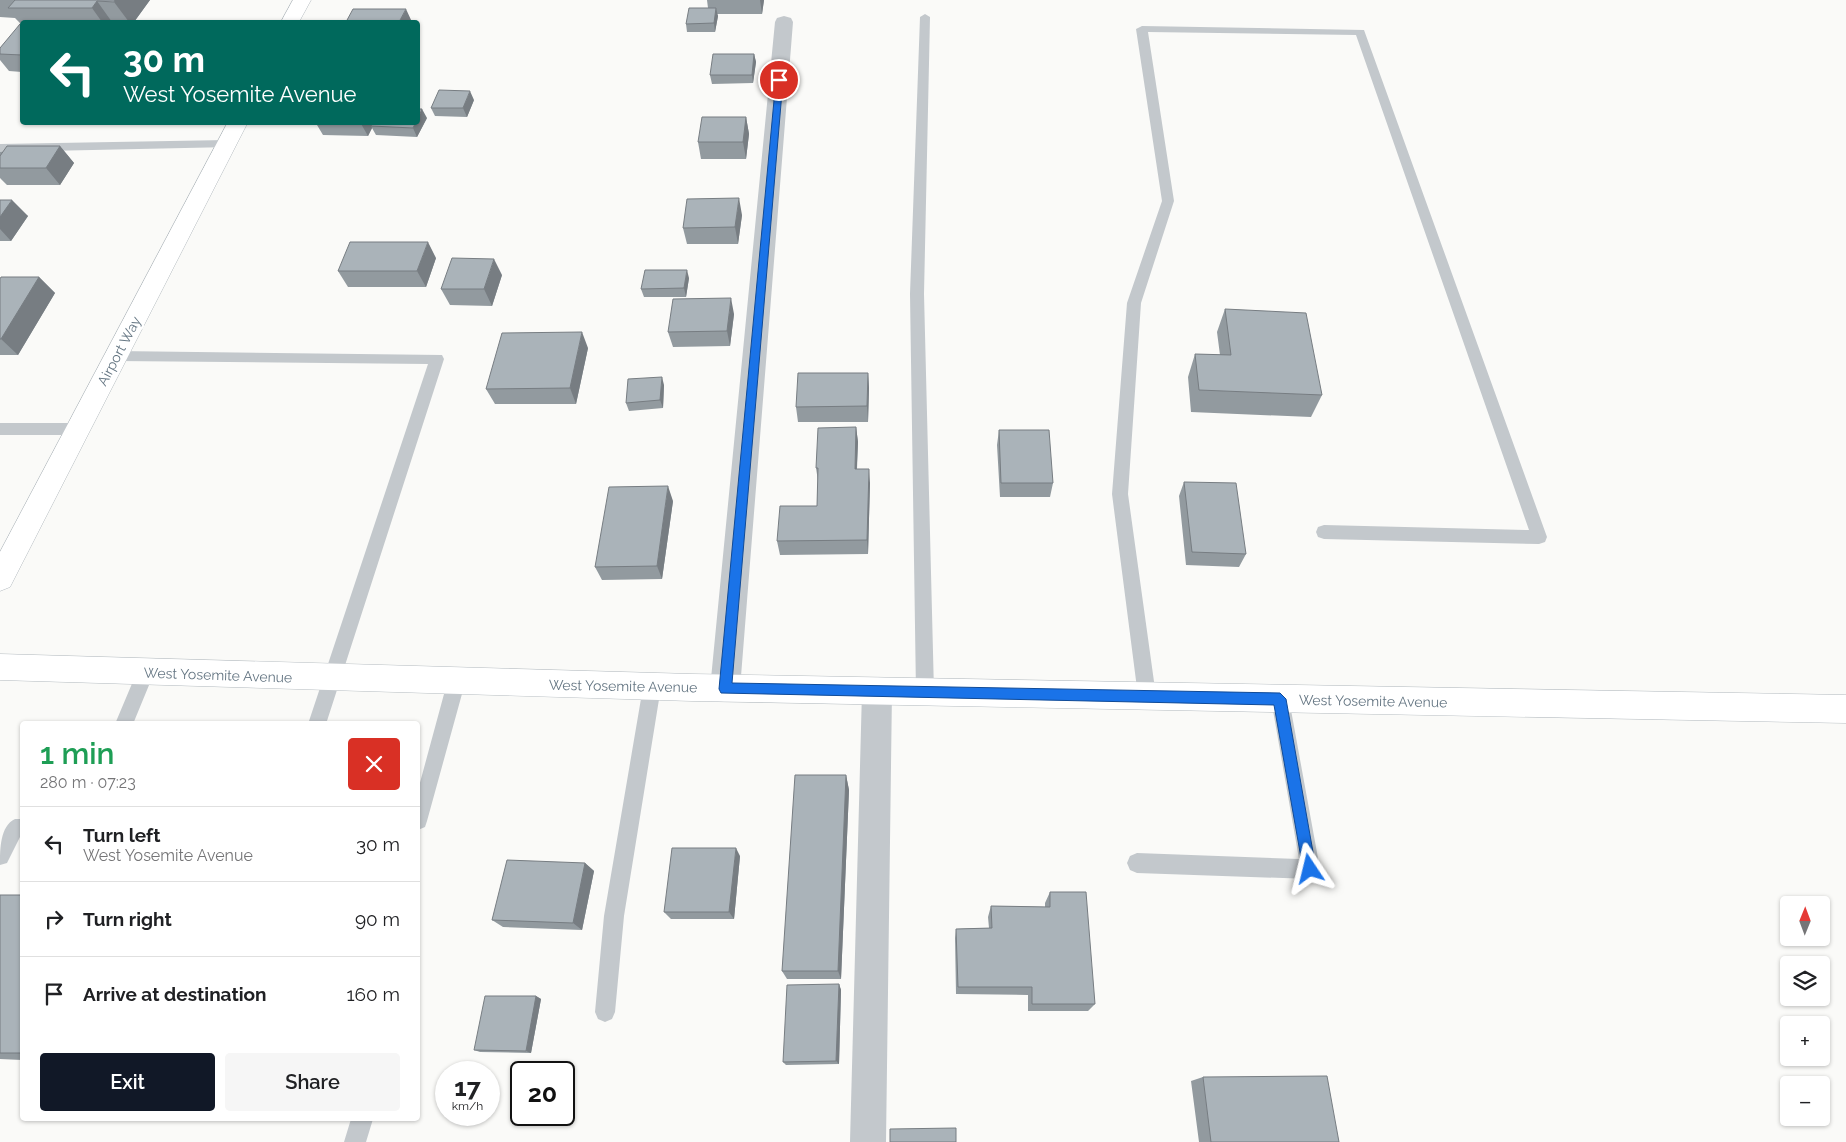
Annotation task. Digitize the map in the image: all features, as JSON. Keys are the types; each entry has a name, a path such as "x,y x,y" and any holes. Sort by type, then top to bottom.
{"main road":[{"path":"291,20 302,0"},
{"name":"Airport Way","path":"0,579 236,125"},
{"name":"West Yosemite Avenue","path":"0,667 456,683 1846,709"}],"street":[{"path":"726,689 784,22"},
{"path":"868,1142 877,691"}],"lane":[{"path":"925,17 917,294 925,692"},
{"path":"1147,696 1120,494 1134,303 1168,201 1142,29 1360,32 1539,537 1324,532"},
{"path":"0,148 226,144"},
{"path":"116,356 437,359 317,721"},
{"path":"0,429 78,428"},
{"path":"125,721 146,673"},
{"path":"420,814 456,683"},
{"path":"605,1012 614,916 652,687"},
{"path":"1137,863 1310,869 1280,699"},
{"path":"0,856 15,828 20,828"},
{"path":"355,1142 361,1121"}],"building":[{"path":"15,0 115,0 114,2 97,1 92,8 8,8"},
{"path":"689,8 716,8 714,23 686,24"},
{"path":"353,9 406,9 400,20 347,20"},
{"path":"20,24 20,55 0,54 0,48"},
{"path":"713,54 754,54 752,75 710,75"},
{"path":"439,90 470,91 463,108 431,108"},
{"path":"702,117 746,117 743,142 698,142"},
{"path":"372,125 414,125 413,128"},
{"path":"7,146 60,146 46,168 0,168 0,156"},
{"path":"739,198 735,227 683,228 687,199"},
{"path":"0,200 12,200 0,217"},
{"path":"350,242 428,242 417,271 338,271"},
{"path":"452,258 494,259 484,289 441,289"},
{"path":"645,270 687,270 684,288 641,289"},
{"path":"1,277 39,277 0,339 0,279"},
{"path":"731,298 727,331 668,332 673,299"},
{"path":"1225,309 1306,313 1322,395 1199,390 1195,354 1231,355"},
{"path":"582,332 570,388 486,389 502,333"},
{"path":"798,373 868,373 867,406 796,407"},
{"path":"662,377 660,400 626,403 628,379"},
{"path":"856,427 855,469 869,469 867,540 777,541 780,506 817,506 818,428"},
{"path":"999,430 1049,430 1053,483 1001,483"},
{"path":"1184,482 1236,483 1246,554 1192,552"},
{"path":"668,486 657,566 595,567 609,487"},
{"path":"795,775 846,775 838,971 782,971"},
{"path":"672,848 736,848 729,912 664,912"},
{"path":"507,860 585,863 573,923 492,920"},
{"path":"1050,892 1086,892 1095,1004 1032,1004 1032,987 958,987 956,929 992,928 991,906 1050,907"},
{"path":"0,895 20,895 20,1053 0,1053"},
{"path":"839,984 836,1061 783,1062 787,985"},
{"path":"485,996 536,996 526,1051 474,1050"},
{"path":"1327,1076 1339,1142 1211,1142 1203,1077"},
{"path":"956,1128 956,1142 890,1142 890,1129"}],"route":[{"path":"779,80 726,689 1280,699 1310,869"}]}
